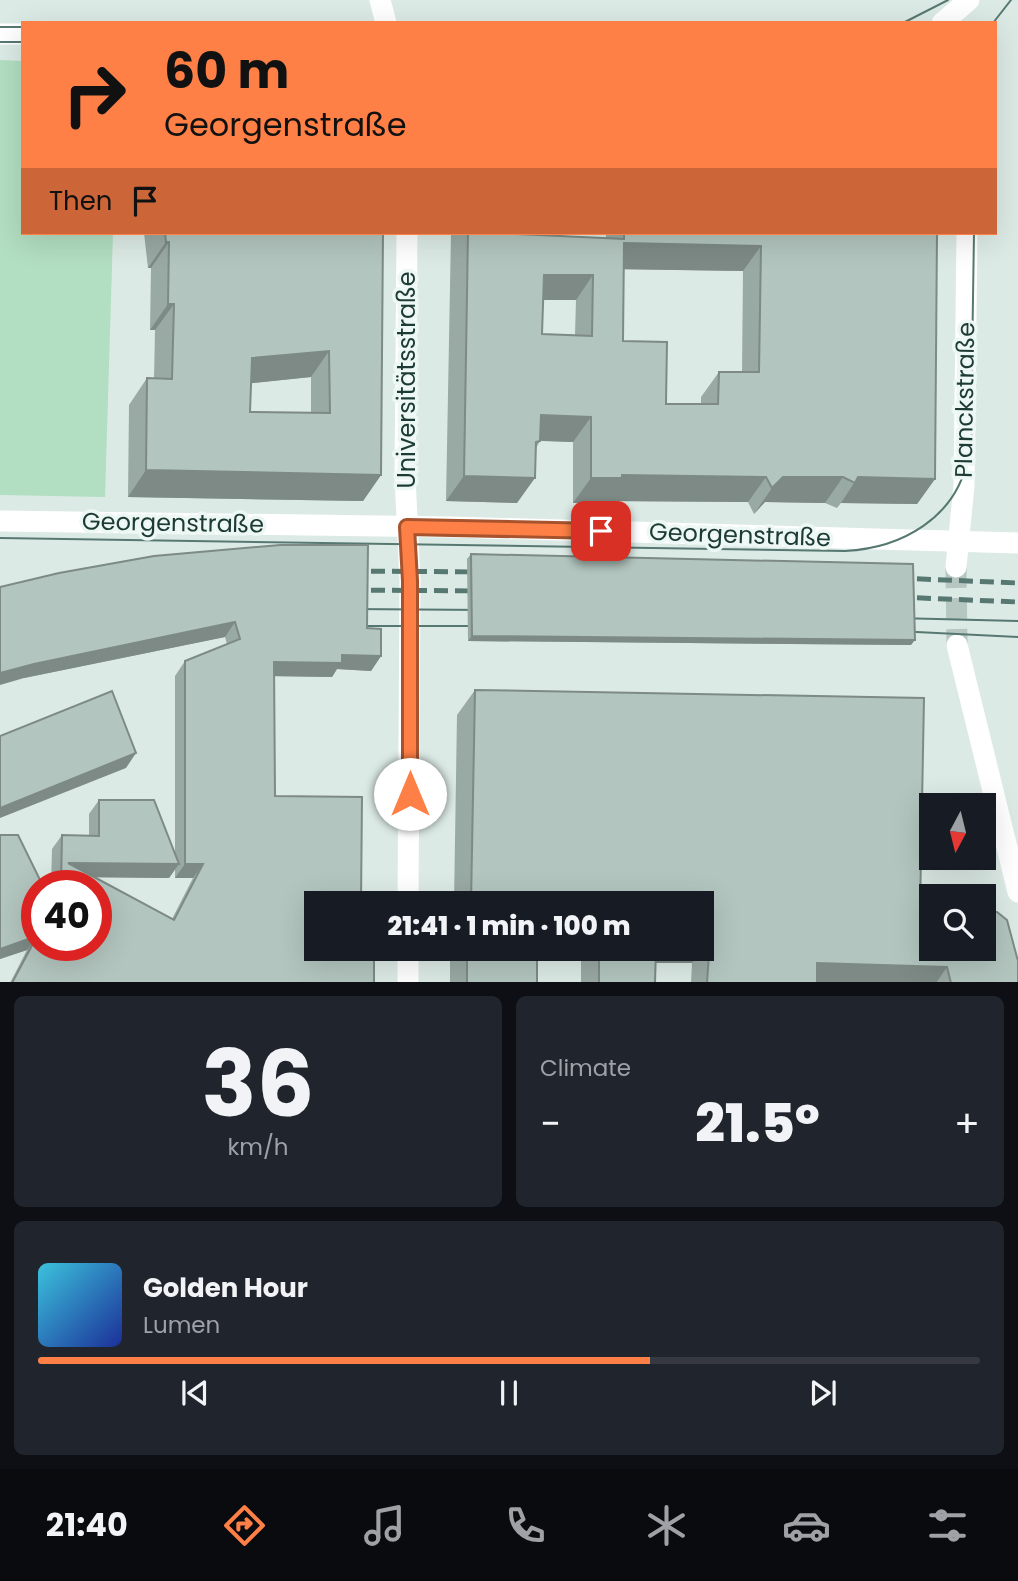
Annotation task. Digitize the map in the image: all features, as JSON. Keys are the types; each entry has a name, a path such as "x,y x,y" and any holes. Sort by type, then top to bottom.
{"street":[{"path":"380,0 385,21"},
{"path":"944,21 968,0"},
{"path":"968,0 968,21"},
{"path":"0,34 21,34"},
{"name":"Universitätsstraße","path":"407,235 405,466 410,581 408,891"},
{"name":"Planckstraße","path":"956,568 964,485 967,235"},
{"name":"Georgenstraße","path":"0,521 407,527 1018,543"},
{"path":"957,645 1018,892"},
{"path":"408,961 408,982"}],"green space":[{"path":"0,60 21,61 21,235 113,235 105,497 0,495"}],"building":[{"path":"165,235 383,235 381,475 146,470 147,378 172,379 174,304 168,304 169,242 166,242","holes":["329,351 330,413 250,412 252,358"]},
{"path":"468,235 624,239 624,235 937,235 935,479 858,477 855,483 843,477 783,477 772,488 766,477 622,475 622,478 591,478 591,417 541,415 540,441 536,442 535,478 464,476","holes":["624,243 761,246 759,372 719,372 718,404 666,404 667,342 623,341","544,275 593,275 592,336 542,334"]},
{"path":"280,545 368,545 367,628 381,629 381,656 342,655 342,663 274,662 275,796 362,797 361,891 304,891 304,961 374,961 374,982 13,982 24,961 112,961 112,887 174,920 203,864 185,864 185,661 240,639 235,622 0,673 0,587 154,556"},
{"path":"471,554 913,564 915,640 472,636"},
{"path":"475,690 924,698 922,793 919,793 919,961 996,961 997,912 1007,920 1018,961 1018,982 951,982 947,967 817,963 817,982 707,982 708,961 714,961 714,891 471,891"},
{"path":"112,691 136,753 0,808 0,736"},
{"path":"99,800 154,800 179,864 68,863 81,870 61,870 62,835 99,836"},
{"path":"0,835 18,835 35,870 21,870 21,942 0,949"},
{"path":"467,961 537,961 537,982 467,982"},
{"path":"599,961 656,961 655,982 599,982"}],"tunnel":[{"path":"956,567 957,645"}],"tram line":[{"path":"907,21 948,0"},
{"path":"995,21 1011,0"},
{"path":"0,27 21,27"},
{"path":"0,42 21,42"},
{"path":"0,538 845,551 887,544 923,526 939,513 962,479 968,458 972,422 974,235"},
{"path":"350,609 486,610"},
{"path":"896,618 1018,621"},
{"path":"350,626 486,626"},
{"path":"896,631 1018,637"}],"railway":[{"path":"350,571 486,572"},
{"path":"896,578 1018,583"},
{"path":"350,590 486,591"},
{"path":"896,597 1018,602"}],"route":[{"path":"410,794 410,581 407,527 601,531"}]}
